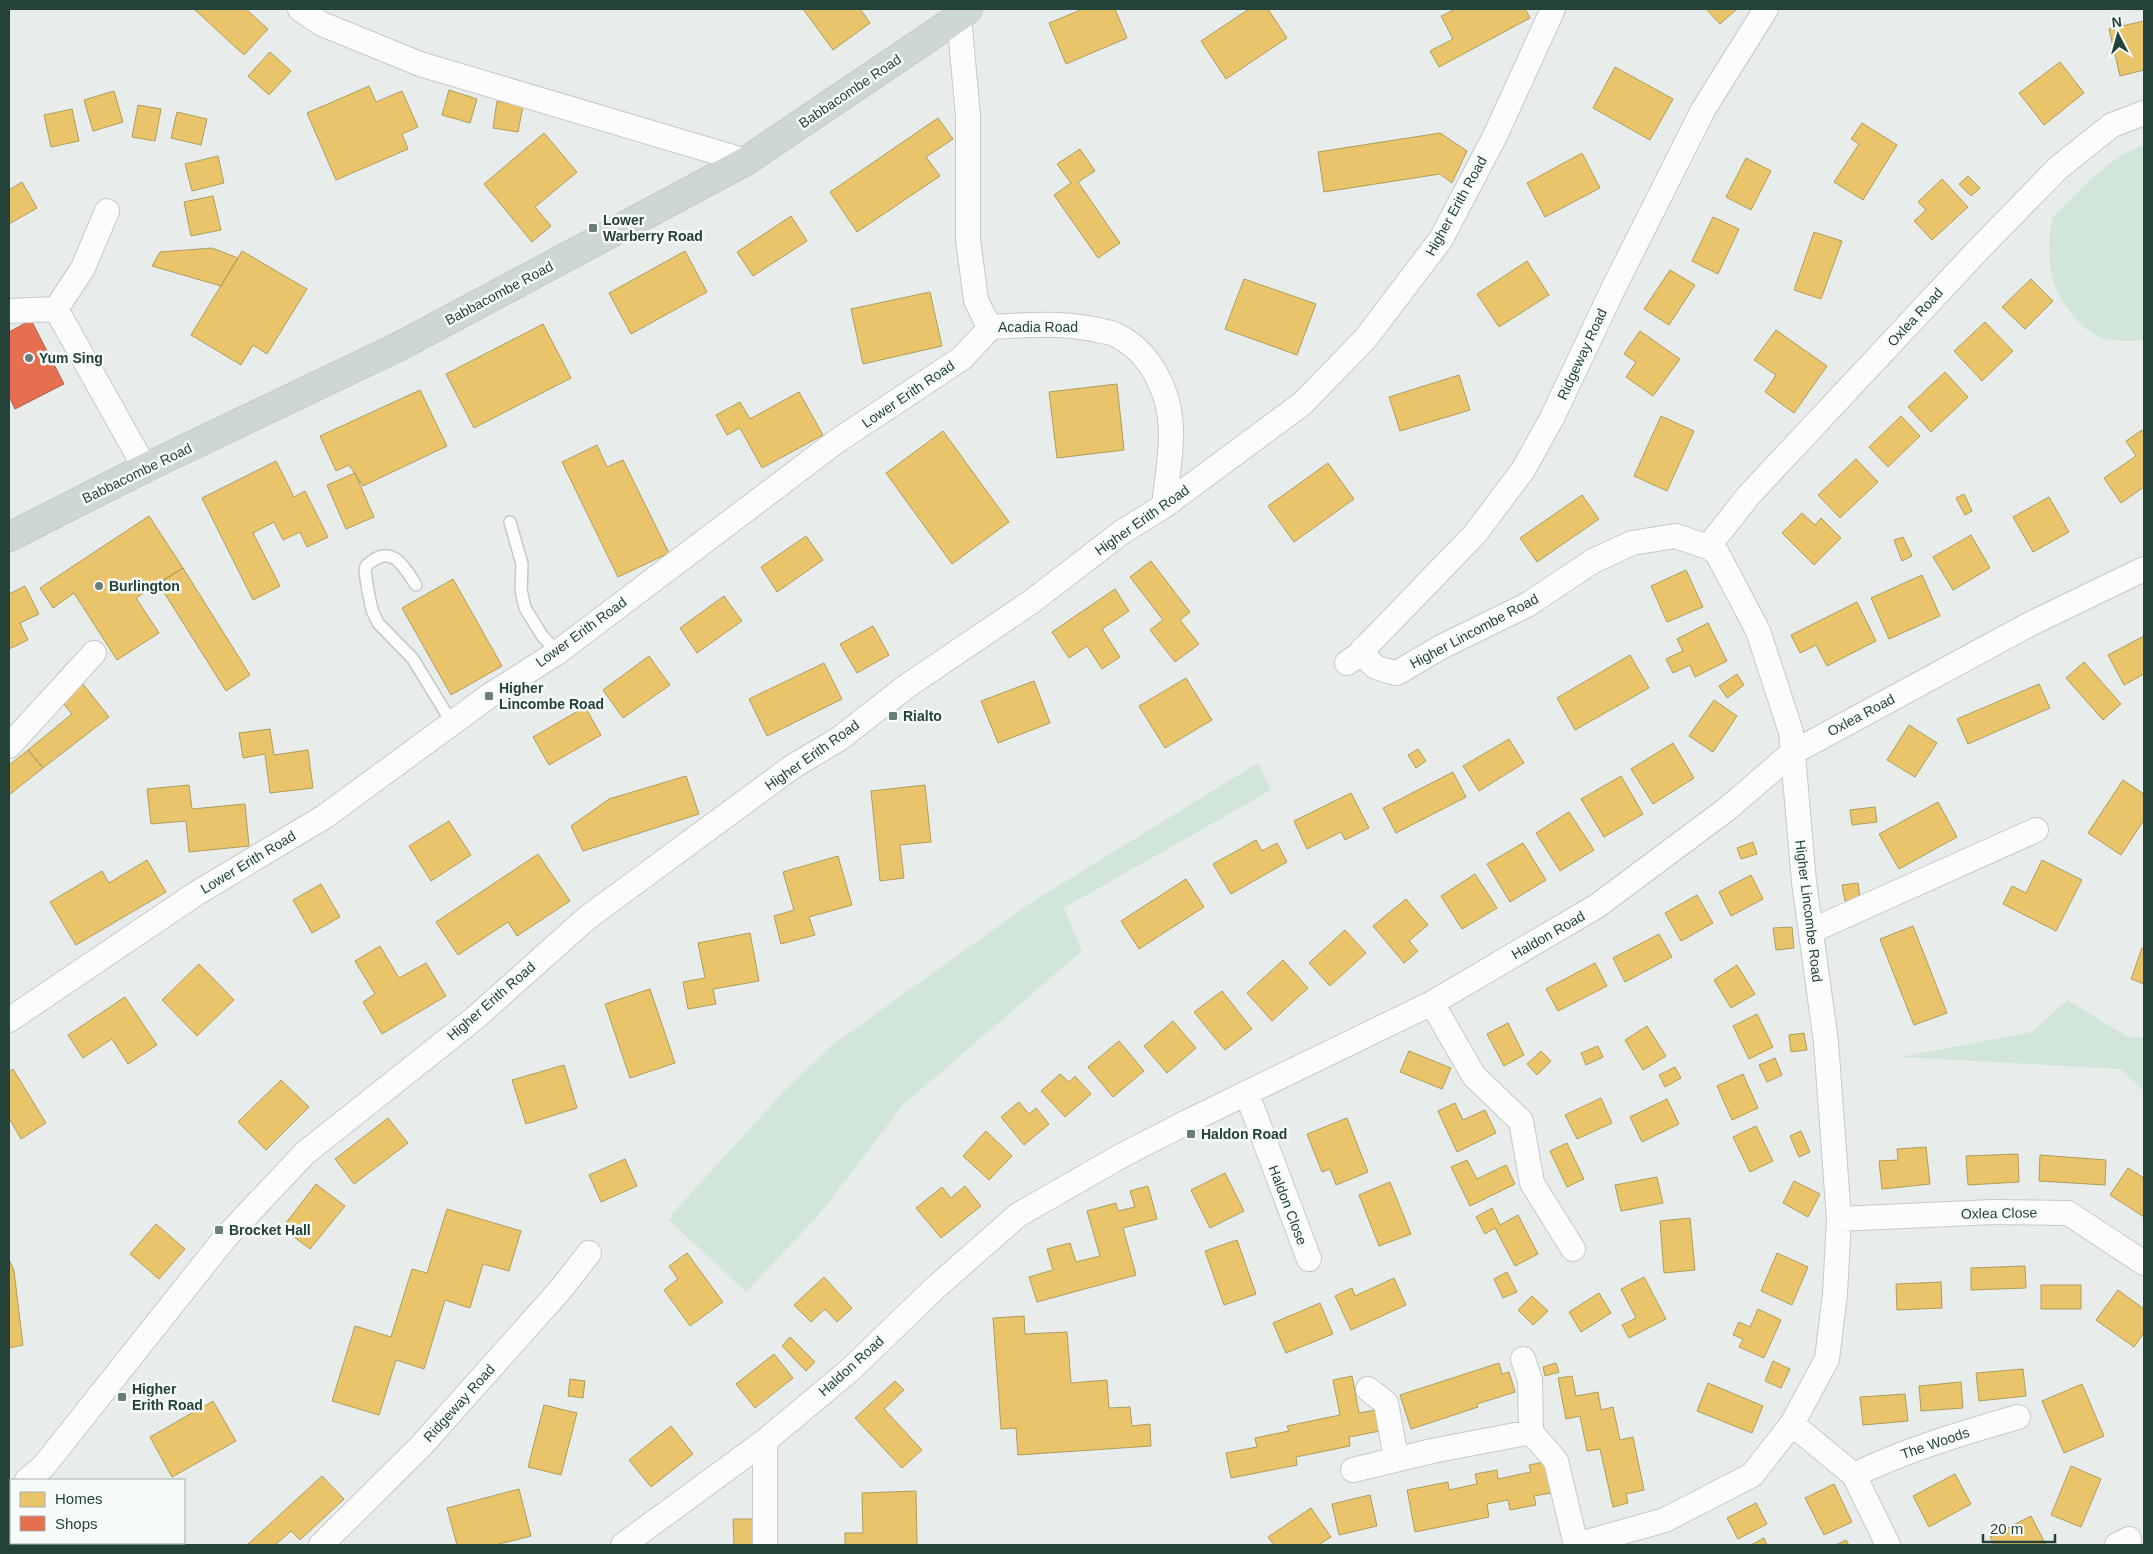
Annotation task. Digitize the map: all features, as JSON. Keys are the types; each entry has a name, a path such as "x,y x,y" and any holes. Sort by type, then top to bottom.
{"main road":[{"name":"Babbacombe Road","path":"9,537 145,468 398,347 746,160 963,13"}],"street":[{"path":"300,9 322,24 420,64 746,160"},
{"name":"Higher Erith Road","path":"28,1479 43,1468 225,1238 305,1153 475,1018 587,918 792,767 839,738 907,686 1031,602 1122,532 1164,506 1303,403 1366,338 1441,239 1495,136 1553,9"},
{"name":"Ridgeway Road","path":"1355,656 1475,534 1523,470 1552,418 1614,287 1702,110 1766,9"},
{"name":"Acadia Road","path":"963,13 968,116 968,240 976,300 991,327 1040,324 1075,325 1116,334 1138,351 1157,374 1168,404 1172,430 1164,506"},
{"name":"Oxlea Road","path":"1708,547 1749,495 1979,248 2058,168 2112,125 2144,113"},
{"path":"56,309 83,268 107,211"},
{"path":"56,309 145,468"},
{"path":"9,311 56,309"},
{"name":"Lower Erith Road","path":"9,1020 197,893 324,817 489,696 558,652 837,441 962,358 991,327"},
{"name":"Higher Lincombe Road","path":"1355,656 1377,668 1397,673 1441,647 1527,606 1594,560 1632,543 1675,536 1708,547 1717,553 1758,631 1791,732 1804,882 1826,1042 1839,1219 1835,1294 1827,1358 1792,1424 1752,1474 1665,1520 1576,1545"},
{"name":"Oxlea Road","path":"1792,752 2030,624 2144,569"},
{"path":"9,746 94,653"},
{"name":"Haldon Road","path":"623,1545 766,1441 850,1370 935,1288 1018,1215 1121,1156 1432,1003 1597,906 1727,809 1792,752"},
{"path":"1811,931 2036,830"},
{"path":"1432,1003 1474,1076 1521,1121 1532,1183 1573,1249"},
{"name":"Haldon Close","path":"1247,1094 1309,1259"},
{"name":"Oxlea Close","path":"1839,1219 1993,1212 2068,1213 2144,1263"},
{"name":"Ridgeway Road","path":"321,1545 420,1446 561,1289 589,1253"},
{"path":"1523,1359 1530,1380 1531,1432 1556,1461 1576,1545"},
{"path":"1368,1388 1386,1403 1396,1458"},
{"name":"The Woods","path":"1854,1475 1886,1460 1970,1431 2018,1417"},
{"path":"1792,1424 1854,1475 1888,1545"},
{"path":"1354,1470 1396,1458 1531,1432"},
{"path":"765,1545 766,1441"}],"lane":[{"path":"510,522 522,564 521,590 526,608 543,637 558,652"},
{"path":"416,585 400,561 393,557 386,555 366,566 365,572 372,610 378,623 413,659 452,723"}],"green space":[{"path":"2144,145 2144,340 2123,341 2102,338 2082,326 2060,297 2055,285 2049,258 2050,231 2053,217 2106,166"},
{"path":"1258,763 1271,790 1064,908 1082,951 903,1105 818,1216 746,1292 669,1220 673,1216 671,1215 784,1091 831,1046 1032,902"},
{"path":"2067,1000 2128,1037 2144,1037 2144,1091 2120,1069 1900,1057 2032,1032"}],"building: Homes":[{"path":"194,9 246,9 268,29 244,55"},
{"path":"803,9 860,9 870,23 833,50"},
{"path":"1083,9 1115,9 1127,38 1066,64 1049,23"},
{"path":"1249,9 1268,9 1287,38 1226,79 1201,41"},
{"path":"1456,9 1525,9 1530,18 1439,67 1430,51 1453,39 1441,16"},
{"path":"1706,9 1737,9 1720,24"},
{"path":"2144,21 2144,70 2120,76 2109,29"},
{"path":"270,52 291,71 269,95 248,76"},
{"path":"2060,62 2084,93 2044,125 2019,93"},
{"path":"1615,67 1673,99 1650,140 1593,108"},
{"path":"369,86 376,102 402,91 418,127 402,134 408,149 336,180 307,113"},
{"path":"449,90 477,99 470,123 442,115"},
{"path":"114,91 123,122 93,131 84,100"},
{"path":"497,101 523,106 518,132 493,128"},
{"path":"138,105 161,109 155,141 132,137"},
{"path":"72,109 79,141 51,147 44,115"},
{"path":"177,112 207,119 201,145 171,138"},
{"path":"938,118 953,139 926,157 940,176 857,232 830,192"},
{"path":"1862,123 1897,145 1863,200 1834,182 1859,144 1851,139"},
{"path":"544,133 577,172 535,207 551,226 532,242 484,184"},
{"path":"1440,133 1467,151 1452,183 1440,174 1324,192 1318,152"},
{"path":"1080,149 1095,171 1078,182 1120,243 1098,258 1054,195 1071,183 1057,164"},
{"path":"1582,153 1600,188 1545,217 1527,183"},
{"path":"218,156 224,183 192,191 185,164"},
{"path":"1746,158 1771,171 1751,210 1726,197"},
{"path":"1968,176 1980,188 1971,196 1959,184"},
{"path":"1942,179 1968,207 1932,240 1914,221 1926,210 1918,202"},
{"path":"22,182 37,208 9,224 9,190"},
{"path":"213,196 221,230 191,236 184,202"},
{"path":"791,216 807,241 753,276 737,252"},
{"path":"1713,217 1739,229 1718,274 1692,261"},
{"path":"1814,232 1842,241 1821,299 1794,290"},
{"path":"212,248 238,258 221,286 152,266 160,252"},
{"path":"242,251 307,289 267,354 253,345 241,365 191,335"},
{"path":"685,251 707,292 631,334 609,293"},
{"path":"1527,261 1549,295 1499,327 1477,294"},
{"path":"1670,270 1695,285 1669,325 1644,309"},
{"path":"1244,279 1316,304 1297,355 1225,329"},
{"path":"2031,279 2053,301 2025,329 2002,307"},
{"path":"930,292 942,346 863,364 851,309"},
{"path":"1985,322 2013,351 1982,381 1954,351"},
{"path":"543,324 571,378 474,428 446,374"},
{"path":"1776,330 1827,366 1794,413 1765,392 1776,375 1754,360"},
{"path":"1640,331 1680,359 1653,396 1626,377 1636,362 1624,354"},
{"path":"1945,372 1968,397 1931,432 1908,407"},
{"path":"1459,375 1470,410 1400,431 1389,397"},
{"path":"1117,384 1124,450 1057,458 1049,392"},
{"path":"420,390 447,446 363,486 349,465 336,471 320,436"},
{"path":"799,392 823,435 762,468 740,428 727,435 716,415 740,402 750,419"},
{"path":"1661,416 1694,431 1667,491 1634,476"},
{"path":"1901,416 1920,436 1888,467 1869,447"},
{"path":"2142,430 2144,433 2144,487 2121,503 2104,478 2136,456 2126,441"},
{"path":"943,431 1009,522 952,564 886,473"},
{"path":"597,445 607,467 623,460 669,553 618,577 562,462"},
{"path":"1856,459 1878,482 1840,518 1818,495"},
{"path":"276,461 294,497 305,491 328,537 307,547 300,532 283,540 274,522 253,533 280,586 253,600 202,498"},
{"path":"1328,463 1354,499 1294,542 1268,506"},
{"path":"355,473 374,517 346,529 327,485"},
{"path":"1964,494 1972,511 1965,515 1956,498"},
{"path":"1582,495 1599,519 1537,562 1520,538"},
{"path":"2049,497 2069,532 2033,552 2013,517"},
{"path":"1802,513 1815,525 1821,518 1841,538 1814,565 1782,533"},
{"name":"Burlington","path":"149,516 183,568 136,598 159,633 117,660 74,593 53,608 40,588"},
{"path":"1971,535 1990,568 1953,590 1933,557"},
{"path":"806,536 823,560 777,592 761,567"},
{"path":"1903,537 1912,556 1902,561 1894,540"},
{"path":"1151,561 1190,612 1180,620 1199,644 1175,662 1150,630 1163,620 1130,577"},
{"path":"183,568 250,675 226,691 158,583"},
{"path":"1686,570 1703,607 1667,622 1651,586"},
{"path":"1922,575 1940,616 1889,639 1871,598"},
{"path":"453,579 502,666 451,695 402,608"},
{"path":"25,586 39,614 20,623 28,640 9,649 9,594"},
{"path":"1115,589 1129,611 1102,629 1120,657 1102,669 1087,646 1069,658 1052,632"},
{"path":"724,596 742,621 697,653 680,628"},
{"path":"1857,602 1876,641 1827,666 1816,645 1800,653 1791,635"},
{"path":"1708,623 1727,661 1695,677 1690,665 1673,673 1666,659 1683,651 1677,639"},
{"path":"873,626 889,655 857,673 840,644"},
{"path":"2144,636 2144,674 2124,685 2108,655"},
{"path":"1630,655 1649,688 1575,730 1557,698"},
{"path":"649,656 670,685 623,718 603,690"},
{"path":"2084,662 2121,704 2103,720 2066,678"},
{"path":"824,663 842,699 767,736 749,699"},
{"path":"1737,674 1744,685 1727,698 1719,686"},
{"path":"1186,678 1212,720 1165,748 1139,706"},
{"path":"1034,681 1050,723 998,743 981,701"},
{"path":"83,684 109,717 43,768 28,750 72,714 61,701"},
{"path":"2039,684 2050,708 1968,744 1957,719"},
{"path":"1714,700 1737,716 1713,752 1689,736"},
{"path":"585,707 601,735 549,765 533,737"},
{"path":"1909,725 1937,743 1915,777 1887,760"},
{"path":"270,729 274,755 308,750 313,788 270,793 265,754 243,758 239,733"},
{"path":"1509,739 1524,763 1479,791 1463,766"},
{"path":"1673,743 1694,778 1653,804 1631,769"},
{"path":"1418,749 1426,761 1416,768 1408,755"},
{"path":"28,750 43,768 9,795 9,765"},
{"path":"1453,772 1466,797 1396,833 1383,808"},
{"path":"686,776 699,814 583,851 571,826 609,799"},
{"path":"1621,776 1643,814 1604,837 1581,799"},
{"path":"2123,780 2144,794 2144,820 2121,855 2088,833"},
{"path":"189,785 192,809 245,804 249,846 189,852 186,821 151,824 147,789"},
{"path":"925,785 931,842 900,845 904,878 880,881 871,791"},
{"path":"1351,793 1369,828 1345,840 1341,832 1307,849 1294,821"},
{"path":"1938,802 1957,837 1899,869 1879,834"},
{"path":"1875,807 1877,822 1852,825 1850,810"},
{"path":"1569,812 1594,850 1560,871 1536,833"},
{"path":"449,821 471,855 431,881 409,846"},
{"path":"1256,840 1262,851 1277,843 1287,862 1231,894 1213,864"},
{"path":"1753,842 1757,854 1741,859 1737,848"},
{"path":"1523,843 1546,880 1510,902 1487,864"},
{"path":"538,854 570,901 517,936 508,922 458,955 436,922"},
{"path":"838,856 852,905 809,917 815,935 781,944 774,916 794,910 783,872"},
{"path":"147,860 166,892 76,945 50,902 102,871 109,883"},
{"path":"2042,860 2082,880 2056,931 2003,904 2012,886 2026,893"},
{"path":"1475,874 1497,908 1462,929 1441,896"},
{"path":"1751,875 1763,899 1731,916 1719,892"},
{"path":"1186,879 1204,907 1139,949 1121,921"},
{"path":"1858,883 1860,899 1845,901 1842,885"},
{"path":"321,884 340,917 312,933 293,900"},
{"path":"1697,895 1713,923 1681,941 1665,913"},
{"path":"1406,899 1428,925 1409,941 1418,951 1404,963 1373,926"},
{"path":"1913,926 1947,1013 1914,1025 1880,939"},
{"path":"1792,927 1794,948 1776,950 1773,928"},
{"path":"1345,930 1366,953 1330,986 1309,963"},
{"path":"750,933 759,981 713,989 716,1004 688,1009 683,982 705,978 698,943"},
{"path":"1659,934 1672,957 1625,982 1613,958"},
{"path":"380,946 399,978 426,963 446,996 382,1034 363,1002 375,994 355,961"},
{"path":"2142,948 2144,948 2144,984 2131,979"},
{"path":"1283,960 1308,988 1272,1021 1247,993"},
{"path":"1595,963 1607,986 1558,1011 1546,989"},
{"path":"199,964 234,1000 197,1036 162,1000"},
{"path":"1737,965 1755,994 1731,1008 1714,980"},
{"path":"650,989 675,1063 630,1078 605,1004"},
{"path":"1222,991 1252,1029 1225,1050 1194,1012"},
{"path":"125,997 157,1045 128,1064 112,1039 83,1058 68,1035"},
{"path":"1757,1014 1773,1047 1749,1059 1733,1026"},
{"path":"1173,1021 1196,1048 1167,1073 1144,1046"},
{"path":"1508,1023 1524,1055 1504,1066 1487,1034"},
{"path":"1647,1026 1666,1056 1643,1070 1625,1040"},
{"path":"1804,1033 1807,1050 1791,1052 1789,1035"},
{"path":"1119,1041 1144,1071 1113,1097 1088,1067"},
{"path":"1598,1046 1603,1057 1586,1065 1581,1053"},
{"path":"1409,1051 1451,1068 1442,1089 1400,1072"},
{"path":"1541,1051 1551,1061 1537,1075 1527,1064"},
{"path":"1775,1058 1782,1075 1767,1082 1759,1065"},
{"path":"564,1065 577,1108 526,1124 512,1080"},
{"path":"1675,1067 1681,1078 1665,1087 1659,1075"},
{"path":"13,1069 46,1123 21,1139 9,1118 9,1072"},
{"path":"1060,1074 1069,1082 1075,1076 1091,1094 1065,1117 1041,1091"},
{"path":"1743,1074 1758,1108 1732,1120 1717,1086"},
{"path":"281,1080 309,1107 266,1150 238,1122"},
{"path":"1601,1098 1612,1123 1577,1139 1565,1115"},
{"path":"1667,1099 1679,1124 1642,1142 1630,1117"},
{"path":"1019,1102 1029,1114 1036,1108 1049,1124 1024,1145 1001,1117"},
{"path":"1455,1103 1463,1120 1485,1110 1496,1133 1457,1152 1438,1111"},
{"path":"388,1118 408,1143 354,1184 335,1159"},
{"path":"1347,1118 1368,1172 1336,1185 1330,1169 1322,1172 1307,1134"},
{"path":"1756,1126 1773,1161 1750,1172 1733,1137"},
{"path":"986,1131 1012,1156 989,1180 963,1156"},
{"path":"1801,1131 1810,1152 1799,1157 1790,1136"},
{"path":"1567,1143 1584,1179 1567,1187 1550,1151"},
{"path":"1926,1147 1930,1184 1882,1189 1879,1161 1898,1160 1897,1149"},
{"path":"2018,1154 2019,1182 1968,1185 1966,1156"},
{"path":"2040,1155 2106,1160 2105,1185 2039,1181"},
{"path":"625,1159 637,1186 601,1202 589,1175"},
{"path":"1467,1160 1477,1179 1506,1165 1515,1184 1470,1206 1451,1167"},
{"path":"2128,1168 2144,1178 2144,1217 2110,1195"},
{"path":"1225,1173 1244,1211 1210,1228 1191,1190"},
{"path":"1657,1177 1663,1203 1621,1211 1615,1185"},
{"path":"1794,1181 1820,1194 1808,1217 1783,1203"},
{"path":"1390,1182 1411,1234 1379,1246 1359,1195"},
{"path":"316,1184 345,1206 310,1249 282,1228"},
{"path":"965,1186 981,1206 941,1238 916,1208 942,1187 951,1198"},
{"path":"1148,1186 1157,1219 1123,1228 1136,1275 1037,1302 1029,1277 1053,1270 1047,1249 1070,1243 1076,1262 1100,1256 1087,1211 1116,1203 1118,1211 1135,1207 1130,1191"},
{"path":"1492,1208 1500,1225 1518,1215 1538,1254 1515,1266 1495,1228 1485,1234 1476,1217"},
{"path":"447,1209 521,1231 509,1271 483,1264 470,1308 445,1300 424,1369 396,1360 379,1415 332,1401 355,1326 391,1337 412,1269 427,1273"},
{"path":"1690,1218 1695,1270 1664,1273 1660,1221"},
{"path":"156,1224 185,1249 159,1279 130,1254"},
{"path":"1237,1240 1256,1294 1224,1305 1205,1251"},
{"path":"687,1253 723,1302 690,1326 664,1290 678,1279 669,1266"},
{"path":"1777,1253 1808,1267 1792,1305 1761,1291"},
{"path":"9,1259 14,1271 23,1345 9,1348"},
{"path":"2025,1266 2026,1288 1971,1290 1971,1268"},
{"path":"1507,1272 1517,1292 1503,1298 1494,1279"},
{"path":"824,1277 852,1308 837,1322 825,1309 811,1322 794,1305"},
{"path":"1644,1277 1666,1319 1629,1338 1622,1325 1636,1318 1621,1289"},
{"path":"1394,1278 1406,1305 1351,1330 1335,1296 1352,1288 1355,1296"},
{"path":"1941,1282 1942,1308 1897,1310 1896,1284"},
{"path":"2041,1285 2081,1285 2081,1309 2041,1309"},
{"path":"2118,1290 2144,1309 2144,1333 2134,1347 2096,1320"},
{"path":"1599,1293 1611,1313 1581,1332 1569,1312"},
{"path":"1532,1296 1548,1311 1533,1325 1518,1310"},
{"path":"1320,1303 1333,1334 1286,1353 1273,1323"},
{"path":"1758,1309 1781,1320 1764,1358 1739,1347 1743,1339 1733,1335 1739,1322 1750,1327"},
{"path":"1024,1316 1025,1334 1067,1332 1071,1383 1107,1380 1109,1408 1130,1407 1132,1426 1150,1424 1151,1446 1018,1455 1016,1428 1001,1429 993,1318"},
{"path":"790,1337 815,1362 806,1371 782,1346"},
{"path":"774,1354 793,1378 755,1408 736,1384"},
{"path":"1773,1361 1790,1369 1781,1388 1765,1381"},
{"path":"1499,1363 1502,1374 1509,1372 1515,1392 1477,1404 1478,1407 1411,1429 1400,1395"},
{"path":"1556,1363 1559,1372 1545,1376 1543,1367"},
{"path":"2023,1369 2026,1396 1979,1401 1976,1373"},
{"path":"1352,1376 1359,1413 1376,1410 1380,1431 1349,1437 1350,1446 1296,1457 1297,1465 1231,1478 1226,1453 1257,1447 1255,1438 1289,1431 1287,1426 1340,1415 1333,1380"},
{"path":"1572,1376 1576,1396 1598,1392 1601,1410 1613,1407 1620,1440 1633,1437 1644,1490 1626,1494 1628,1503 1613,1507 1600,1449 1587,1451 1580,1416 1566,1419 1558,1378"},
{"path":"570,1379 585,1381 583,1398 568,1396"},
{"path":"895,1381 904,1390 884,1409 922,1450 902,1468 855,1418"},
{"path":"1961,1382 1963,1408 1921,1411 1919,1386"},
{"path":"1708,1383 1763,1406 1752,1433 1697,1411"},
{"path":"2082,1384 2104,1436 2064,1453 2042,1401"},
{"path":"1905,1394 1908,1421 1863,1425 1860,1397"},
{"path":"213,1401 236,1441 172,1477 150,1437"},
{"path":"544,1405 577,1413 561,1475 528,1467"},
{"path":"671,1426 693,1454 651,1487 629,1460"},
{"path":"1549,1461 1556,1492 1534,1496 1536,1505 1510,1510 1508,1500 1487,1504 1489,1517 1415,1532 1407,1490 1448,1482 1449,1490 1477,1484 1475,1474 1497,1470 1498,1479 1531,1472 1529,1465"},
{"path":"2071,1466 2101,1479 2081,1527 2051,1515"},
{"path":"1955,1474 1971,1504 1929,1527 1913,1496"},
{"path":"322,1476 344,1499 300,1540 291,1531 275,1545 247,1545"},
{"path":"1834,1484 1852,1522 1824,1535 1805,1498"},
{"path":"519,1489 531,1536 495,1545 457,1545 447,1508"},
{"path":"916,1491 917,1545 845,1545 845,1533 863,1533 862,1493"},
{"path":"1370,1495 1377,1526 1339,1535 1332,1504"},
{"path":"1756,1503 1767,1524 1738,1539 1727,1518"},
{"path":"1311,1508 1331,1537 1318,1545 1274,1545 1268,1537"},
{"path":"2031,1516 2046,1545 1995,1545 1990,1537"},
{"path":"733,1519 754,1519 755,1545 734,1545"},
{"path":"1764,1538 1767,1545 1751,1545"},
{"path":"1846,1540 1849,1545 1836,1545"}],"building: Shops":[{"name":"Yum Sing","path":"31,320 64,384 15,409 9,396 9,332"}],"place":[{"name":"Lower Warberry Road","path":"593,228"},
{"name":"Yum Sing","path":"29,358"},
{"name":"Burlington","path":"99,586"},
{"name":"Higher Lincombe Road","path":"489,696"},
{"name":"Rialto","path":"893,716"},
{"name":"Haldon Road","path":"1191,1134"},
{"name":"Brocket Hall","path":"219,1230"},
{"name":"Higher Erith Road","path":"122,1397"}]}
